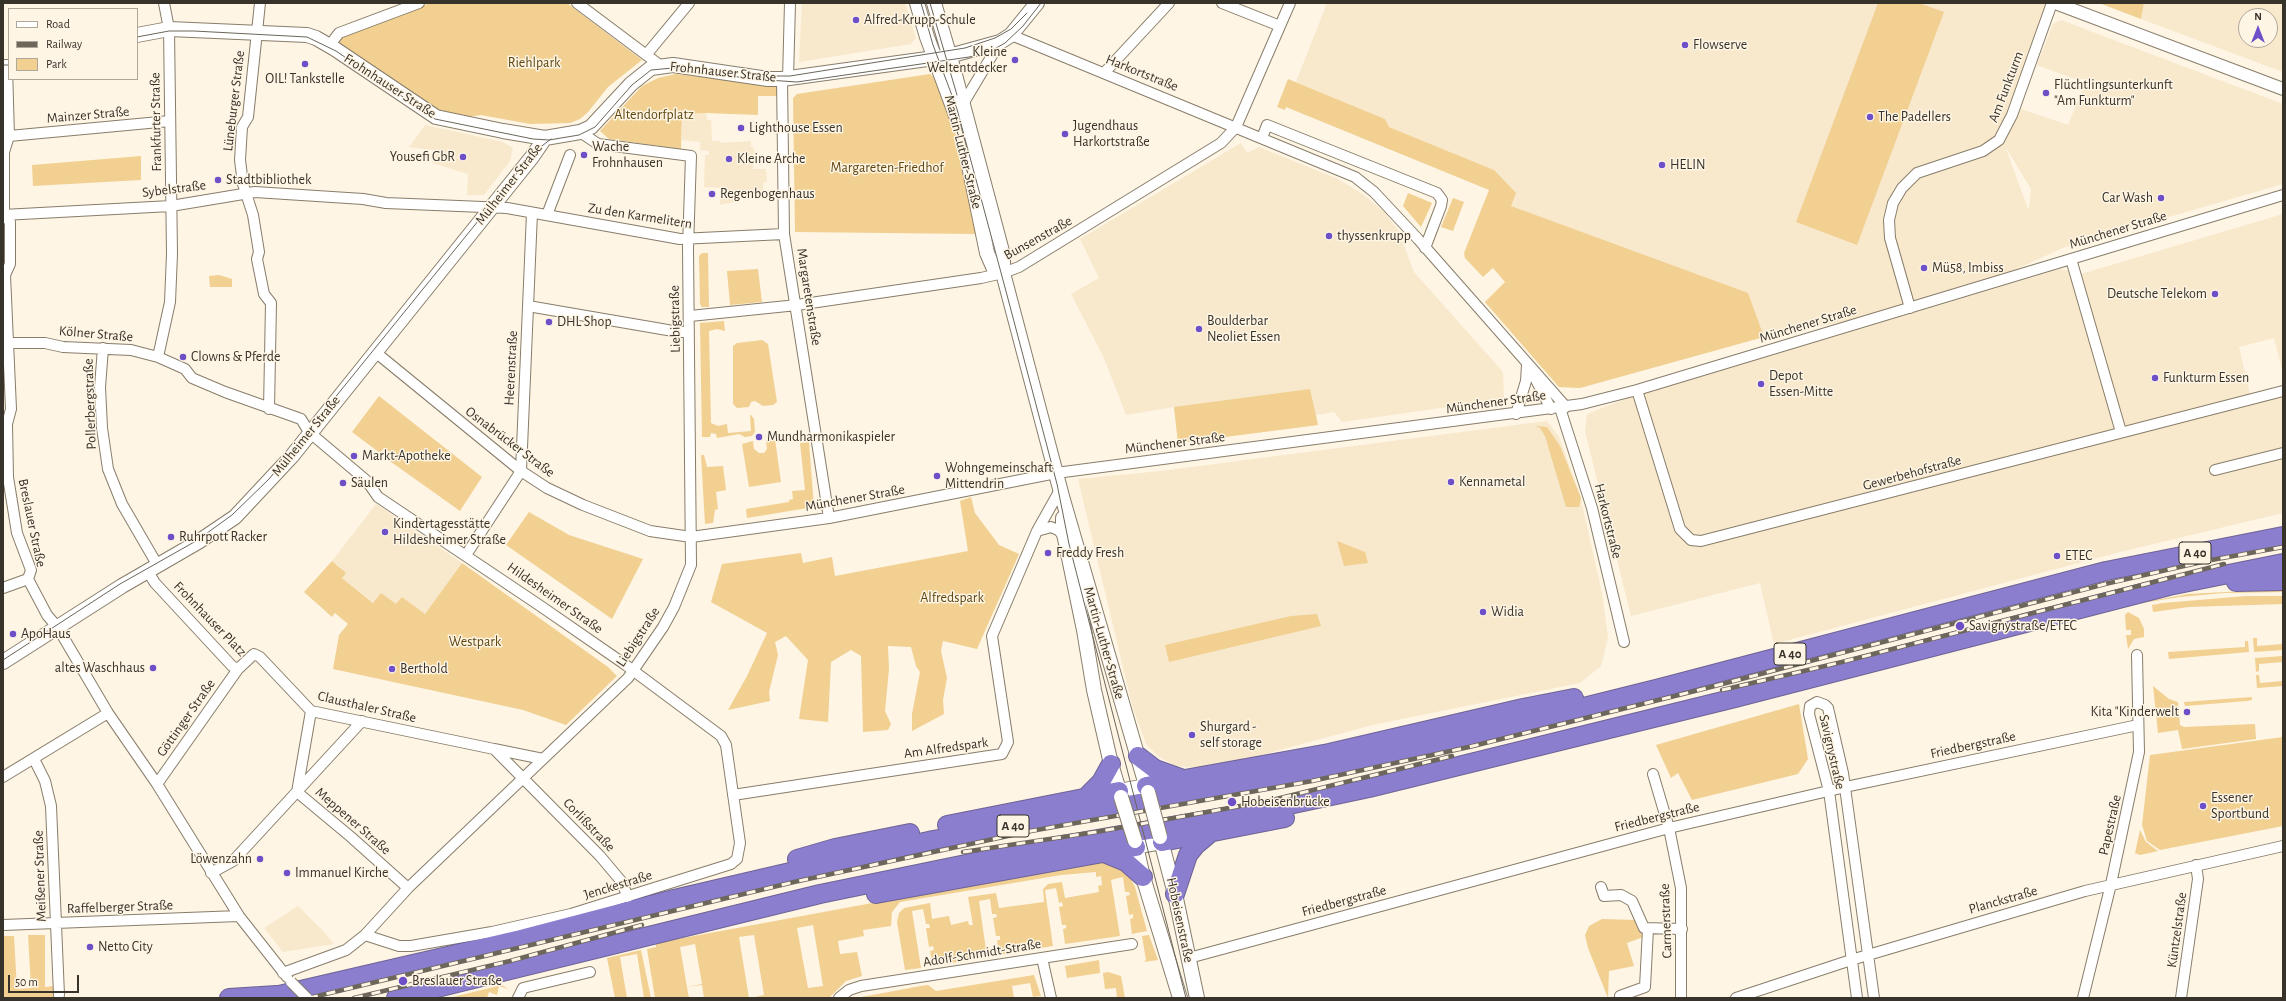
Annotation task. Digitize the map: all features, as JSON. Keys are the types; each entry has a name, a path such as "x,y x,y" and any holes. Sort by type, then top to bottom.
{"highway":[{"path":"2106,571 2169,550 2283,523"},
{"name":"A 40","path":"279,992 521,939 674,899 933,840 1319,770 1407,751 1660,688 2106,571 2283,536"},
{"name":"A 40","path":"396,998 688,925 929,870 1270,809 1369,788 1736,698 2169,586 2283,563"},
{"path":"2169,586 2256,580 2283,581"},
{"path":"1147,789 1186,780 1344,750 1523,708 1606,692 1660,688"},
{"path":"1161,840 1210,834 1419,788 1610,740 1677,721 1736,698"},
{"path":"1138,756 1155,769 1186,780"},
{"path":"1085,798 1101,782 1111,764"},
{"path":"674,899 724,879 835,848 1085,798 1120,794"},
{"path":"1175,894 1188,855 1196,845 1210,834"},
{"path":"688,925 758,916 1103,853 1136,844"},
{"path":"1103,853 1126,862 1143,877"},
{"path":"229,998 279,992"}],"main road":[{"name":"Martin-Luther-Straße","path":"917,3 955,110 972,178 986,253 994,269 1003,273"},
{"name":"Martin-Luther-Straße","path":"934,3 1003,255 1003,273 1061,495 1138,756 1161,840"},
{"path":"1006,39 1036,3"},
{"name":"Frohnhauser Straße","path":"138,35 169,29 307,35 329,46 436,117 448,121 545,138 580,132 591,127 642,73 650,68 673,65 768,79 785,79 949,56 1006,39"},
{"name":"Mülheimer Straße","path":"3,662 235,517 283,467 309,432 491,208 545,138"},
{"name":"Martin-Luther-Straße","path":"1061,495 1064,536 1111,764 1136,844"},
{"path":"1120,794 1147,789"},
{"path":"1136,844 1161,840"},
{"name":"Hobeisenstraße","path":"1161,840 1175,894 1197,998"},
{"name":"Hobeisenstraße","path":"1136,844 1143,877 1180,998"}],"street":[{"name":"Frankfurter Straße","path":"158,357 170,302 171,206 169,29 164,3"},
{"name":"Lüneburger Straße","path":"260,3 248,117 242,127 240,160 243,184 247,193 259,252 257,259 264,294 271,303 269,409"},
{"path":"329,46 339,33 419,3"},
{"path":"577,3 660,66"},
{"path":"646,55 689,3"},
{"name":"Margaretenstraße","path":"790,3 785,79 784,234 797,305 829,518"},
{"path":"1104,73 1169,3"},
{"path":"1222,3 1280,26"},
{"name":"Bunsenstraße","path":"690,316 797,305 1003,273 1034,259 1214,147 1236,127 1290,3"},
{"name":"Am Funkturm","path":"1910,308 1890,238 1889,220 1893,203 1902,188 1917,173 1983,151 1999,140 2012,116 2052,3"},
{"path":"2055,3 2283,89"},
{"path":"962,104 1006,39"},
{"name":"Harkortstraße","path":"1006,39 1104,73 1236,127 1355,178 1374,192 1527,364 1559,408 1592,508 1624,642"},
{"name":"Breslauer Straße","path":"6,67 9,136 4,152 4,215 10,222 10,264 5,275 5,342 10,351 11,409 7,424 7,487 17,533 31,570 28,579 47,615 58,628 108,713 157,784 211,873 239,916 283,973 279,992 307,998"},
{"name":"Mainzer Straße","path":"9,136 170,121"},
{"path":"1262,138 1267,125 1437,193 1442,200 1441,206 1425,248"},
{"name":"Liebigstraße","path":"283,973 346,950 365,935 408,888 634,672 674,607 691,565 689,239 691,156 598,144 580,132"},
{"path":"547,215 570,155"},
{"name":"Sybelstraße","path":"4,215 171,206 247,193 304,195 386,203 491,208"},
{"name":"Münchener Straße","path":"691,538 829,518 1056,473 1559,408 1637,390 2283,195"},
{"name":"Zu den Karmelitern","path":"491,208 507,208 689,239 784,234"},
{"name":"Heerenstraße","path":"521,471 532,213"},
{"path":"2070,259 2121,432 2283,391"},
{"path":"528,306 679,332 689,332"},
{"name":"Kölner Straße","path":"5,342 45,342 63,347 131,350 158,357 185,369 192,378 269,409 301,419 309,432"},
{"name":"Pollerbergstraße","path":"102,348 100,387 102,428 108,469 122,504 153,569"},
{"name":"Osnabrücker Straße","path":"374,351 521,471 546,488 583,505 650,532 691,538"},
{"path":"1516,414 1526,381 1527,364"},
{"name":"Harkortstraße","path":"1527,364 1559,408"},
{"name":"Gewerbehofstraße","path":"1637,390 1680,529 1691,540 1696,541 1750,529 2121,432"},
{"name":"Hildesheimer Straße","path":"309,432 367,481 378,497 466,555 634,672"},
{"path":"2215,470 2283,453"},
{"path":"466,555 521,471"},
{"name":"Am Alfredspark","path":"733,795 1002,754 1008,742 992,636 1037,531 1061,495"},
{"path":"1037,531 1051,528 1058,530 1064,536"},
{"name":"Frohnhauser Platz","path":"153,569 155,582 232,666 238,669 254,654"},
{"path":"3,588 28,579"},
{"name":"Clausthaler Straße","path":"254,654 260,657 311,711 543,759"},
{"name":"Papestraße","path":"2083,998 2111,884 2137,766 2139,752 2137,655"},
{"name":"Göttinger Straße","path":"157,784 238,669"},
{"path":"634,672 721,736 726,745 733,795"},
{"name":"Savignystraße","path":"1857,998 1828,791 1808,710 1813,703 1817,702 1821,702 1828,708 1845,787 1874,998"},
{"path":"297,792 311,711"},
{"path":"3,777 108,713"},
{"path":"211,873 234,861 362,721"},
{"name":"Friedbergstraße","path":"1189,958 1669,828 1845,787 2138,725"},
{"path":"494,749 522,778"},
{"name":"Meißener Straße","path":"34,759 45,780 51,806 59,996"},
{"name":"Carmerstraße","path":"1653,774 1669,828 1681,888 1681,998"},
{"name":"Corlißstraße","path":"522,778 604,861 621,881 628,897"},
{"name":"Meppener Straße","path":"297,792 351,837 408,888"},
{"name":"Jenckestraße","path":"365,935 399,946 411,946 492,935 571,914 731,864 737,859 740,848 733,795"},
{"name":"Planckstraße","path":"1736,998 1851,960 2111,884 2283,846"},
{"name":"Küntzelstraße","path":"2181,998 2198,879 2196,865"},
{"path":"1601,887 1604,896 1622,895 1632,901 1636,908 1641,925 1648,929 1682,929"},
{"name":"Raffelberger Straße","path":"3,925 239,916"},
{"path":"1620,996 1645,987 1648,929"},
{"name":"Adolf-Schmidt-Straße","path":"839,998 849,990 861,986 1132,944"},
{"path":"1042,958 1051,998"},
{"path":"518,998 523,988 590,972"}],"shaded area":[{"name":"Alfred-Krupp-Schule","path":"802,3 905,3 916,38 911,44 799,62"},
{"path":"1327,3 2043,3 2048,5 2005,127 2004,142 2021,109 2068,125 2087,79 2075,79 2037,65 2053,24 2061,20 2283,104 2283,184 2065,247 1990,281 1872,317 1774,334 1580,388 1559,387 1485,302 1505,283 1572,230 1511,206 1494,170 1389,127 1385,119 1296,82","holes":["2005,146 2031,189 2028,209"]},
{"path":"2144,3 2283,3 2283,72 2141,19"},
{"name":"Kleine Arche","path":"706,113 707,120 711,120 712,141 720,141 721,143 751,141 751,147 754,148 753,169 766,169 767,182 763,183 764,195 760,197 734,197 734,202 720,205 720,199 724,199 724,188 704,187 705,155 709,155 709,151 700,150 700,142 682,140 682,114"},
{"path":"425,125 503,142 513,148 510,161 484,195 467,195 468,174 432,163 434,150 409,147"},
{"path":"1241,143 1247,153 1259,147 1338,179 1364,195 1384,212 1398,230 1414,272 1503,372 1504,399 1342,422 1334,412 1316,415 1318,425 1178,443 1174,407 1126,415 1104,358 1071,294 1099,278 1080,239"},
{"path":"2283,214 2283,373 2274,338 2239,347 2251,398 2283,390 2283,513 2120,552 1774,644 1760,583 1631,616 1585,431 1587,414 1620,401 2060,269 2081,274"},
{"name":"Widia","path":"1547,421 1559,437 1580,495 1602,593 1608,638 1601,666 1580,683 1372,725 1236,762 1197,768 1175,766 1158,756 1146,744 1132,705 1078,479 1161,471"},
{"name":"Kindertagesstätte Hildesheimer Straße","path":"376,504 462,563 425,614 402,597 397,604 374,603 342,578 340,567 332,561"},
{"path":"298,906 334,944 283,952 264,928"}],"green space":[{"name":"Riehlpark","path":"430,3 567,3 642,60 608,87 588,112 580,119 570,123 530,124 481,115 448,120 334,42 343,36"},
{"name":"The Padellers","path":"1878,3 1919,3 1944,12 1857,245 1796,222"},
{"path":"2099,3 2144,3 2141,19"},
{"name":"Altendorfplatz","path":"676,74 778,86 779,96 758,96 758,115 706,113 682,114 681,149 609,139 600,131 642,86 658,78"},
{"name":"Margareten-Friedhof","path":"930,74 936,79 951,112 978,241 975,234 795,232 793,98 797,94"},
{"path":"1288,79 1385,119 1389,127 1494,170 1516,193 1511,206 1748,293 1764,337 1580,388 1559,387 1485,302 1505,282 1493,268 1483,277 1465,258 1464,253 1489,190 1286,107 1285,110 1277,107"},
{"path":"141,156 141,180 33,186 32,165"},
{"path":"1408,193 1432,203 1421,227 1403,206"},
{"path":"1453,198 1464,202 1453,231 1441,227"},
{"path":"702,253 708,253 709,307 702,307 700,304 699,256"},
{"path":"758,269 762,302 730,305 727,271"},
{"path":"219,275 232,279 232,287 210,287 209,276"},
{"path":"724,321 725,331 717,329 709,331 711,423 718,426 727,424 728,433 751,431 751,415 754,419 755,432 752,436 745,437 739,434 717,438 716,434 711,433 710,437 702,437 700,323"},
{"path":"762,340 768,344 777,402 773,405 763,406 755,401 751,402 749,407 737,408 733,404 733,346 737,343"},
{"path":"1310,389 1318,425 1178,443 1174,407"},
{"path":"379,396 482,477 460,511 387,459 391,454 384,448 380,453 352,432"},
{"path":"1535,426 1547,427 1560,446 1581,498 1579,507 1566,507 1545,436 1540,428"},
{"path":"775,439 781,482 749,487 742,444 753,441 754,449 759,453 764,453 767,449 766,440"},
{"path":"809,442 814,507 747,518 746,509 789,502 789,500 793,499 792,491 805,490 800,443"},
{"path":"701,455 704,455 707,467 723,466 726,490 716,492 718,509 715,510 713,523 705,524"},
{"name":"Alfredspark","path":"971,497 975,513 999,545 1019,554 977,649 943,641 941,651 947,678 943,700 944,714 912,731 912,714 920,672 916,666 911,647 888,646 889,669 885,711 891,724 888,730 863,732 861,656 851,650 831,662 828,722 799,719 808,660 786,636 775,642 778,655 769,692 770,701 728,710 747,676 767,633 711,602 722,564 801,553 803,563 832,557 835,576 968,551 960,501"},
{"path":"529,512 569,535 643,559 612,619 506,545"},
{"path":"1337,541 1365,552 1368,563 1344,566"},
{"name":"Westpark","path":"332,561 346,573 342,578 373,603 381,593 396,604 402,597 425,614 462,563 608,667 617,676 566,725 523,710 333,669 339,635 348,624 335,613 332,617 304,592"},
{"path":"2283,589 2283,592 2225,593 2180,597 2111,608 2188,594"},
{"path":"2246,596 2283,596 2283,604 2189,607 2153,612 2152,605 2163,603"},
{"path":"2128,612 2139,618 2144,629 2144,637 2134,639 2128,649 2126,635 2131,635 2131,630 2126,630 2125,615"},
{"path":"1317,614 1321,626 1169,662 1165,645 1291,616"},
{"path":"2253,638 2257,638 2257,646 2283,644 2283,650 2254,652"},
{"path":"2245,641 2248,641 2249,652 2169,659 2168,652 2245,647"},
{"path":"2283,656 2283,662 2259,664 2259,671 2256,672 2255,658"},
{"path":"2256,675 2259,675 2260,683 2283,681 2283,686 2257,688"},
{"path":"2153,686 2169,699 2178,702 2180,725 2184,727 2255,724 2256,739 2182,749 2178,730 2158,733"},
{"path":"2252,697 2252,700 2247,701 2185,706 2184,702"},
{"path":"1799,704 1808,759 1798,774 1692,800 1678,773 1671,778 1656,745"},
{"path":"2283,737 2283,826 2160,850 2147,841 2142,825 2150,755"},
{"path":"2140,830 2146,842 2158,851 2140,855 2135,853"},
{"path":"1094,862 1112,863 1129,875 1135,887 1147,931 1132,934 1130,919 1133,918 1133,914 1129,915 1126,896 1130,895 1129,892 1125,892 1123,877 1111,880 1120,936 1065,944 1063,929 1066,928 1066,925 1062,925 1059,907 1063,906 1062,902 1059,903 1056,888 1045,890 1053,946 999,955 997,940 1000,940 1000,936 996,936 993,918 997,917 996,914 992,914 990,899 979,901 987,957 933,966 930,951 934,950 933,946 929,947 926,928 930,928 929,924 926,924 923,909 912,911 921,968 905,970 897,922 899,913 904,908 930,903 932,919 949,916 951,925 968,921 969,925 973,925 968,897 996,893 999,908 1044,902 1043,889 1048,884 1062,882 1065,898 1099,892 1098,886 1102,885 1101,876 1096,877 1096,872 1061,875 900,902 892,912 891,926 863,930 864,936 838,941 840,954 857,952 862,976 846,981 829,998 750,998 764,995 754,935 739,937 749,998 704,998 702,985 687,987 689,998 655,998 647,949 656,947 656,943","holes":["813,925 823,986 808,988 797,928","695,944 702,984 687,987 680,947"]},
{"path":"1602,919 1635,920 1643,937 1627,943 1634,966 1609,971 1608,998 1588,948 1585,935 1589,926"},
{"path":"28,935 45,935 45,987 53,986 53,998 3,998 3,936 14,936 17,989 31,988"},
{"path":"1149,935 1158,960 1144,962 1146,960 1142,936"},
{"path":"641,950 651,998 644,998 637,954 620,957 627,998 615,998 607,958"},
{"path":"1099,960 1100,973 1067,978 1065,966"},
{"path":"1108,972 1121,976 1125,998 1117,998 1116,988 1105,989 1103,973"},
{"path":"1034,975 1041,996 1033,997 1030,983 1012,986 1014,998 856,998 928,985 936,991"},
{"path":"502,985 508,989 499,986 497,995 489,992 487,998 449,998"}],"tram line":[{"path":"921,3 933,45 957,109 1007,295 1057,484 1069,544 1186,998"},
{"path":"930,3 957,95"},
{"path":"138,37 169,31 194,31 307,37 336,51 435,119 533,139 549,140 579,135 595,127 632,85 651,70 673,68 753,79 797,82 969,57 987,53 1005,43 1023,26 1041,3"},
{"path":"772,76 790,76 965,48 995,38 1011,29 1027,13"},
{"path":"3,65 8,65"},
{"path":"3,660 120,584 196,541 232,515 269,479 534,152 551,139"}],"railway":[{"path":"309,998 794,882 1031,831 1312,781 1469,747 1707,688 2105,584 2206,561 2283,547"},
{"path":"1722,690 1842,662 2224,564"},
{"path":"963,852 1096,832 1268,801 1452,756"},
{"path":"354,998 510,961 642,925"}],"place":[{"name":"Alfred-Krupp-Schule","path":"856,20"},
{"name":"Flowserve","path":"1685,45"},
{"name":"Kleine Weltentdecker","path":"1015,60"},
{"name":"OIL! Tankstelle","path":"305,64"},
{"name":"Flüchtlingsunterkunft \"Am Funkturm\"","path":"2046,93"},
{"name":"The Padellers","path":"1870,117"},
{"name":"Lighthouse Essen","path":"741,128"},
{"name":"Jugendhaus Harkortstraße","path":"1065,134"},
{"name":"Wache Frohnhausen","path":"584,155"},
{"name":"Yousefi GbR","path":"463,157"},
{"name":"Kleine Arche","path":"729,159"},
{"name":"HELIN","path":"1662,165"},
{"name":"Stadtbibliothek","path":"218,180"},
{"name":"Regenbogenhaus","path":"712,194"},
{"name":"Car Wash","path":"2161,198"},
{"name":"thyssenkrupp","path":"1329,236"},
{"name":"Mü58, Imbiss","path":"1924,268"},
{"name":"Deutsche Telekom","path":"2215,294"},
{"name":"DHL Shop","path":"549,322"},
{"name":"Boulderbar Neoliet Essen","path":"1199,329"},
{"name":"Clowns & Pferde","path":"183,357"},
{"name":"Funkturm Essen","path":"2155,378"},
{"name":"Depot Essen-Mitte","path":"1761,384"},
{"name":"Mundharmonikaspieler","path":"759,437"},
{"name":"Markt-Apotheke","path":"354,456"},
{"name":"Wohngemeinschaft Mittendrin","path":"937,476"},
{"name":"Kennametal","path":"1451,482"},
{"name":"Säulen","path":"343,483"},
{"name":"Kindertagesstätte Hildesheimer Straße","path":"385,532"},
{"name":"Ruhrpott Racker","path":"171,537"},
{"name":"Freddy Fresh","path":"1048,553"},
{"name":"ETEC","path":"2057,556"},
{"name":"Widia","path":"1483,612"},
{"name":"Savignystraße/ETEC","path":"1960,626"},
{"name":"ApoHaus","path":"13,634"},
{"name":"altes Waschhaus","path":"153,668"},
{"name":"Berthold","path":"392,669"},
{"name":"Kita \"Kinderwelt","path":"2187,712"},
{"name":"Shurgard - self storage","path":"1192,735"},
{"name":"Hobeisenbrücke","path":"1232,802"},
{"name":"Essener Sportbund","path":"2203,806"},
{"name":"Löwenzahn","path":"260,859"},
{"name":"Immanuel Kirche","path":"287,873"},
{"name":"Netto City","path":"90,947"},
{"name":"Breslauer Straße","path":"403,981"}]}
